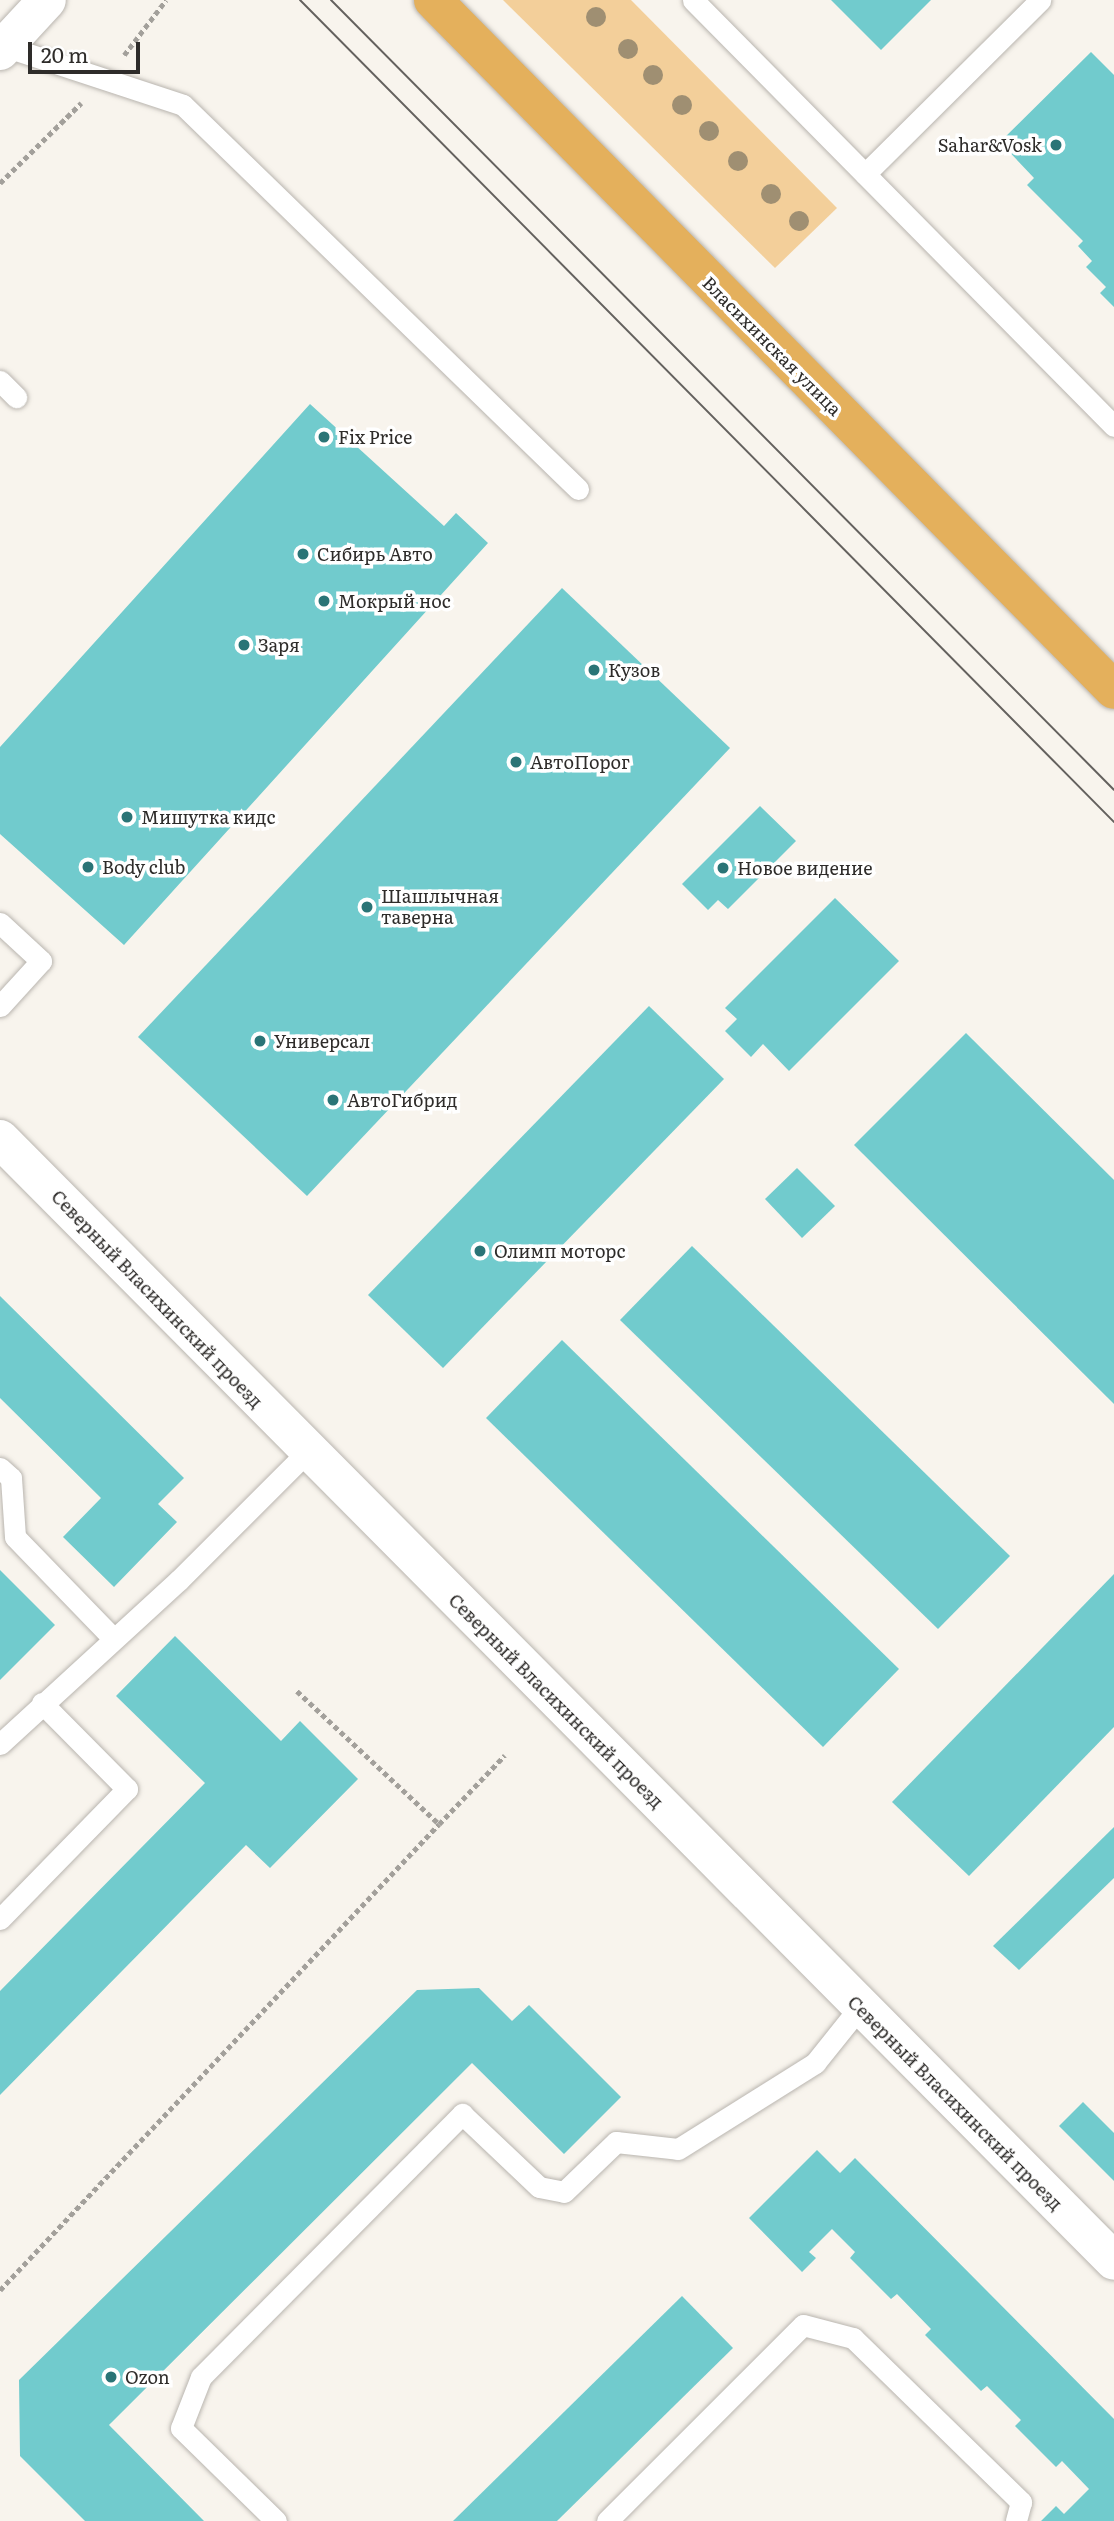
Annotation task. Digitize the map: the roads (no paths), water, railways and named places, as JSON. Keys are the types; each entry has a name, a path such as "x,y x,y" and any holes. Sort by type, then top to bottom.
{"highway":[{"name":"Власихинская улица","path":"433,0 1114,690"}],"street":[{"path":"2,48 47,0"},
{"name":"Северный Власихинский проезд","path":"0,1139 859,2008 1114,2261"}],"lane":[{"path":"693,0 1114,426"},
{"path":"865,174 1040,0"},
{"path":"2,48 183,105 578,489"},
{"path":"0,381 16,397"},
{"path":"0,923 41,961 0,1006"},
{"path":"0,1744 112,1637 179,1580 307,1452"},
{"path":"0,1468 11,1478 15,1537 112,1637"},
{"path":"0,1919 127,1789 42,1703"},
{"path":"276,2521 181,2428 201,2377 462,2114 538,2187 564,2192 616,2142 678,2149 690,2142 815,2063 859,2008"},
{"path":"607,2521 803,2325 853,2338 1021,2502 1016,2521"}],"tram line":[{"path":"300,0 1114,822"},
{"path":"331,0 1114,790"}],"place":[{"name":"Sahar&Vosk","path":"1056,145"},
{"name":"Fix Price","path":"324,437"},
{"name":"Сибирь Авто","path":"303,554"},
{"name":"Мокрый нос","path":"324,601"},
{"name":"Заря","path":"244,645"},
{"name":"Кузов","path":"594,670"},
{"name":"АвтоПорог","path":"516,762"},
{"name":"Мишутка кидс","path":"127,817"},
{"name":"Body club","path":"88,867"},
{"name":"Новое видение","path":"723,868"},
{"name":"Шашлычная таверна","path":"367,907"},
{"name":"Универсал","path":"260,1041"},
{"name":"АвтоГибрид","path":"333,1100"},
{"name":"Олимп моторс","path":"480,1251"},
{"name":"Ozon","path":"111,2377"}]}
